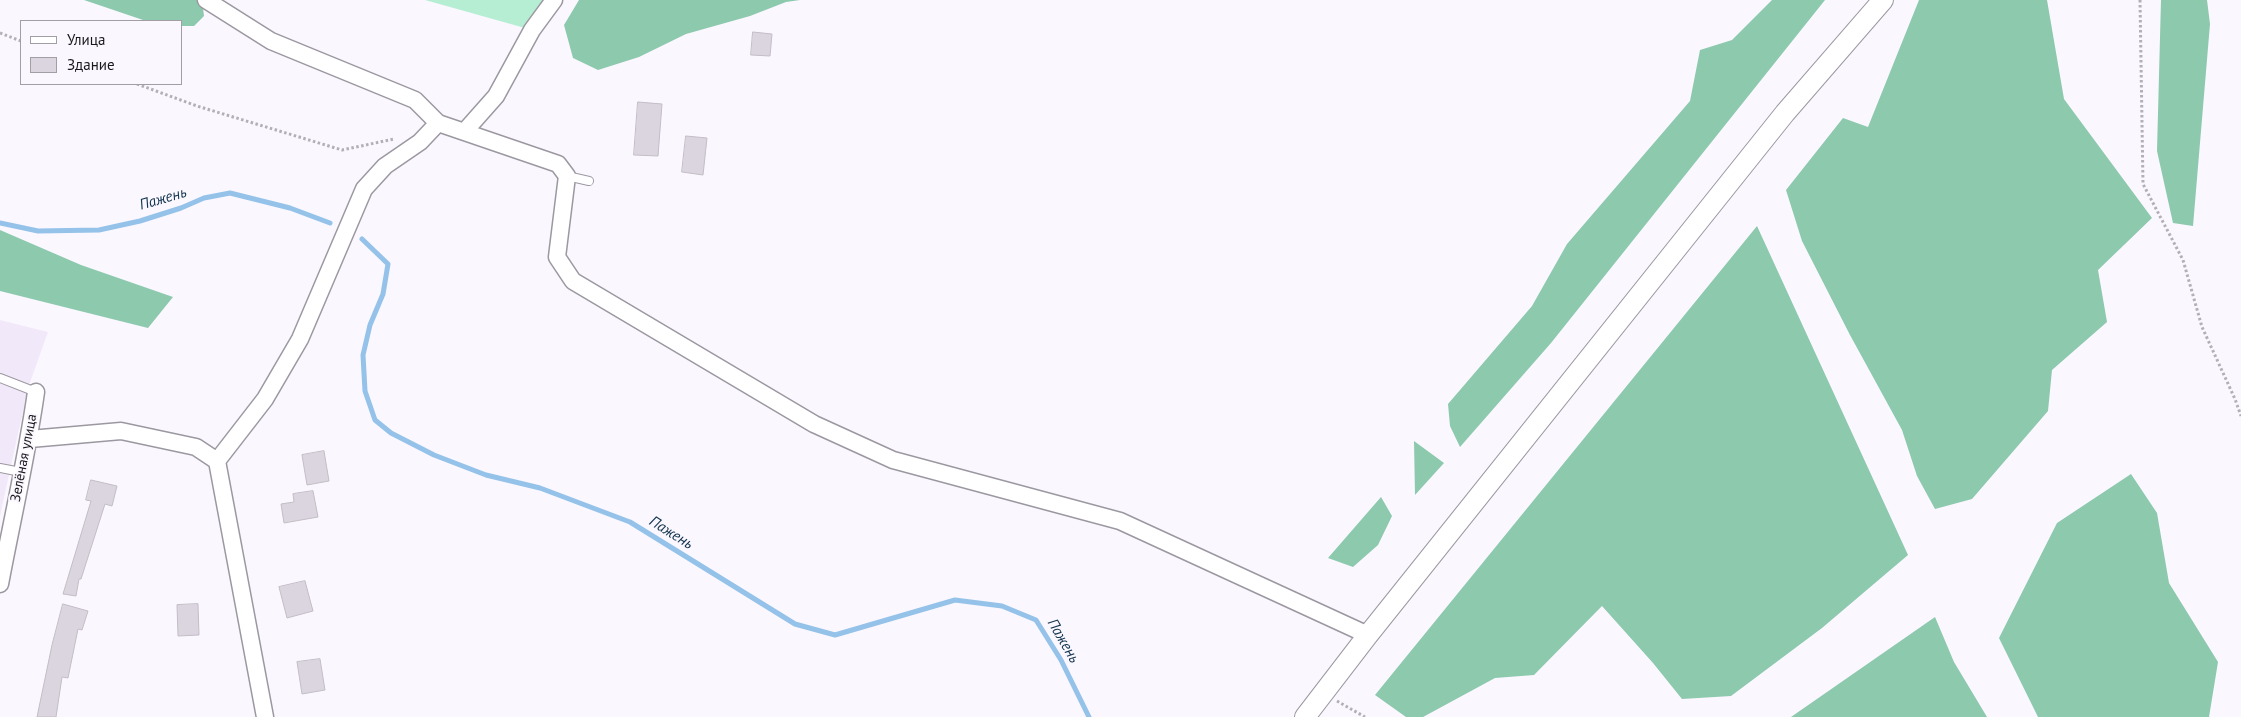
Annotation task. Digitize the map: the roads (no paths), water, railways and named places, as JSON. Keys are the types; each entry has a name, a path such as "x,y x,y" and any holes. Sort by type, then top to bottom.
{"street":[{"path":"206,0 271,42 415,100 438,123 558,164 567,176 557,257 573,281 814,424 892,460 1120,521 1368,635"},
{"path":"465,131 496,96 532,30 554,0"},
{"path":"1305,717 1368,635 1786,113 1883,0"},
{"path":"217,461 265,398 300,339 364,189 385,166 420,142 438,123"},
{"name":"Зелёная улица","path":"0,584 21,472 30,440 36,392"},
{"path":"30,440 121,431 196,447 217,461 265,717"}],"lane":[{"path":"567,176 589,181"},
{"path":"0,378 36,392"},
{"path":"0,468 21,472"}],"waterway":[{"name":"Пажень","path":"0,223 38,231 99,230 140,221 181,208 204,198 230,193 290,208 330,223"},
{"name":"Пажень","path":"362,239 388,264 383,294 370,325 363,355 365,391 375,420 391,433 434,455 486,475 540,488 630,522 795,624 835,635 955,600 1002,606 1036,620 1061,660 1089,717"}]}
